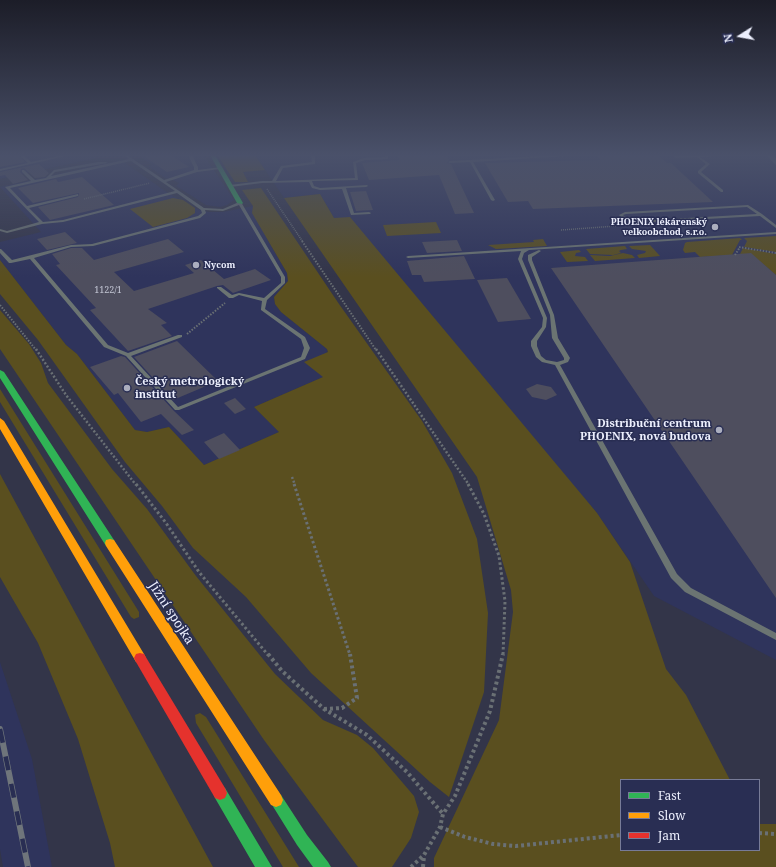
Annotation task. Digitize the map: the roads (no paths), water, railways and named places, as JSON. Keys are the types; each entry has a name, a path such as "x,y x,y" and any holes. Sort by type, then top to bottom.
{"main road":[{"path":"236,195 240,203"},
{"name":"Jižní spojka","path":"0,372 302,840 323,867"},
{"path":"0,421 264,867"}],"lane":[{"path":"15,195 42,223"},
{"path":"27,207 75,195"},
{"path":"0,236 7,232 42,223 63,221 164,195"},
{"path":"31,257 106,346 128,355 178,408 303,358 307,348 303,338 263,309 265,300 283,283 283,276 240,203 223,210 202,209 182,195"},
{"path":"346,195 352,214 369,213"},
{"path":"490,195 493,200"},
{"path":"761,215 635,222 625,220 621,215 623,213 748,206 761,215 776,227"},
{"path":"0,250 11,262 72,246 92,245 198,217 204,213 202,209"},
{"path":"0,230 7,232"},
{"path":"408,257 776,233"},
{"path":"529,249 522,252 520,259 545,318 544,327 534,341 534,346 539,357 544,361 557,364 566,361 566,358 555,338 552,315 530,260 530,256 534,253 548,248"},
{"path":"219,288 231,297 239,294 265,300"},
{"path":"128,355 180,336"},
{"path":"557,364 674,576 688,590 776,636"},
{"path":"302,840 319,867"}],"railway":[{"path":"0,729 28,867"}],"place":[{"name":"PHOENIX lékárenský velkoobchod, s.r.o.","path":"715,227"},
{"name":"Nycom","path":"196,265"},
{"name":"Český metrologický institut","path":"127,388"},
{"name":"Distribuční centrum PHOENIX, nová budova","path":"719,430"}]}
